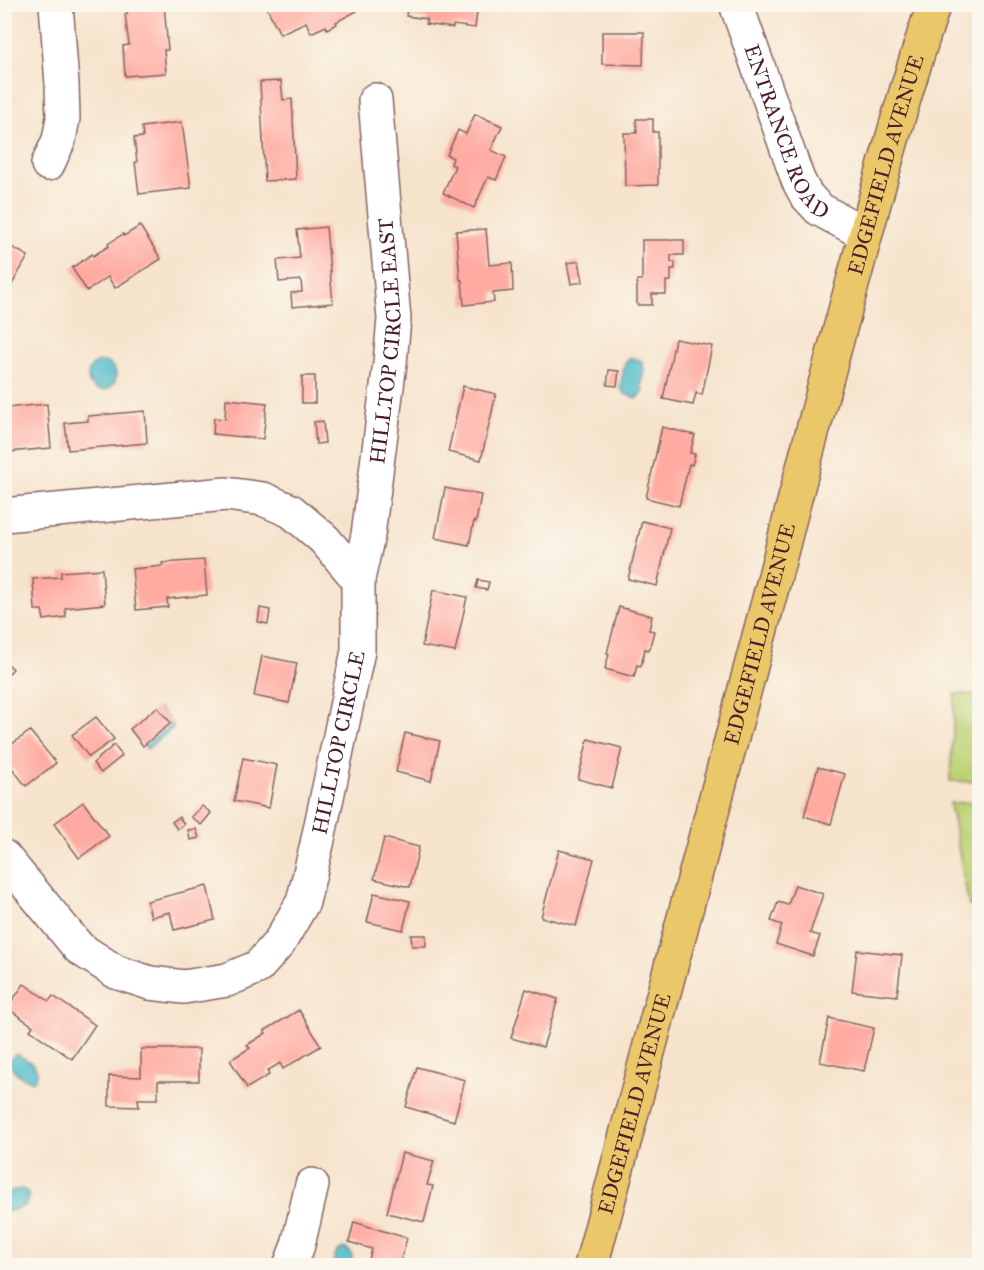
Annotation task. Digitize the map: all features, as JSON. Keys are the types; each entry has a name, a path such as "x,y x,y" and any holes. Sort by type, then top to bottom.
{"main road":[{"name":"EDGEFIELD AVENUE","path":"591,1266 865,234 900,108 934,4"}],"street":[{"path":"48,164 59,140 63,118 56,4"},
{"name":"ENTRANCE ROAD","path":"736,4 798,180 806,195 819,209 865,234"},
{"name":"HILLTOP CIRCLE EAST","path":"358,579 368,535 394,319 375,100"},
{"path":"4,514 226,494 263,499 291,511 324,539 358,579"},
{"name":"HILLTOP CIRCLE","path":"4,857 79,948 116,972 150,983 184,987 227,980 258,967 279,943 303,902 358,651 358,579"},
{"path":"290,1266 298,1245 312,1185"}],"green space":[{"path":"955,694 979,695 979,782 950,781"},
{"path":"979,802 979,904 969,906 950,803"}],"water":[{"path":"630,358 640,361 644,368 641,387 644,391 637,399 625,394 620,387 625,363"},
{"path":"102,362 112,366 116,376 112,386 102,390 92,386 88,376 92,366"},
{"path":"160,709 174,727 147,749 132,731"},
{"path":"16,1054 35,1067 37,1075 35,1080 24,1078 12,1067 10,1062"},
{"path":"22,1189 29,1197 25,1206 5,1213 5,1194"},
{"path":"344,1248 352,1255 351,1265 332,1265 337,1252"}],"building":[{"path":"126,4 164,4 168,50 164,50 166,73 125,76 123,46 129,45"},
{"path":"274,4 354,4 357,11 327,29 326,26 311,33 306,22 280,34 267,8"},
{"path":"408,4 478,4 475,28 426,24 427,19 406,16"},
{"path":"602,32 644,32 643,65 602,64"},
{"path":"281,81 283,100 292,99 296,179 265,181 260,82"},
{"path":"475,114 502,126 491,150 506,157 496,180 488,177 474,208 443,193 455,166 451,164 453,158 447,155 458,130 466,134"},
{"path":"636,119 653,119 653,132 658,132 658,185 625,186 624,133 637,133"},
{"path":"182,122 191,188 139,194 134,138 143,137 142,127"},
{"path":"140,226 161,259 115,288 108,277 87,291 72,268 92,254 93,256 109,246 108,244 123,234 124,236"},
{"path":"326,227 333,303 292,307 291,293 302,292 301,280 279,282 277,260 300,258 297,230"},
{"path":"486,229 489,265 512,263 513,291 493,293 494,302 464,305 456,231"},
{"path":"642,240 684,240 684,255 671,255 671,262 675,262 675,269 671,269 671,281 666,281 666,294 652,294 652,305 637,305 637,280 642,280"},
{"path":"4,243 28,256 6,295 4,294"},
{"path":"579,261 583,282 571,284 567,263"},
{"path":"675,339 712,346 702,395 696,393 693,405 663,399"},
{"path":"609,370 619,371 617,386 607,385"},
{"path":"302,376 315,376 315,403 302,403"},
{"path":"463,386 496,394 481,460 448,452"},
{"path":"226,399 267,403 263,439 213,434 214,418 225,419"},
{"path":"47,404 51,448 9,452 10,457 4,458 4,422 6,422 4,408"},
{"path":"145,411 147,443 68,450 65,423 88,421 88,416"},
{"path":"323,421 325,443 316,444 314,422"},
{"path":"662,427 695,435 690,453 695,454 692,465 689,464 679,506 646,498"},
{"path":"445,488 481,495 469,545 435,538"},
{"path":"642,521 670,528 657,586 628,579"},
{"path":"204,560 207,595 167,599 168,607 136,610 132,569 163,566 162,563"},
{"path":"102,569 105,604 65,608 66,617 44,620 42,610 35,610 33,579 61,577 61,572"},
{"path":"478,580 489,582 487,590 476,588"},
{"path":"433,590 467,597 455,652 422,646"},
{"path":"619,607 652,616 649,630 654,631 649,650 645,649 641,666 637,665 634,677 605,669"},
{"path":"260,608 270,610 268,624 258,622"},
{"path":"262,656 297,663 289,703 254,696"},
{"path":"6,662 13,669 4,678 4,664"},
{"path":"157,707 171,723 143,746 130,729"},
{"path":"96,717 114,739 89,757 72,735"},
{"path":"30,731 56,763 26,786 4,758 4,750"},
{"path":"405,733 440,741 431,781 396,772"},
{"path":"588,739 622,748 612,788 578,779"},
{"path":"114,745 122,756 101,773 93,763"},
{"path":"243,758 277,765 269,808 234,801"},
{"path":"818,767 845,774 831,824 804,816"},
{"path":"83,802 109,836 79,858 54,824"},
{"path":"202,806 211,813 201,825 191,817"},
{"path":"179,817 184,824 177,829 172,822"},
{"path":"196,829 199,838 190,840 188,830"},
{"path":"384,838 419,847 410,887 374,879"},
{"path":"559,850 594,859 576,926 541,917"},
{"path":"795,885 823,894 810,933 820,936 813,956 776,944 782,925 771,921 778,902 788,905"},
{"path":"207,886 215,920 174,930 170,912 151,917 147,901"},
{"path":"374,893 410,901 403,930 367,922"},
{"path":"411,935 426,935 426,946 412,946"},
{"path":"4,948 12,957 4,963"},
{"path":"857,950 902,955 897,996 852,991"},
{"path":"24,984 49,1001 53,996 95,1025 72,1059 30,1030 33,1026 7,1008"},
{"path":"526,989 558,999 543,1047 511,1038"},
{"path":"299,1010 321,1046 283,1069 280,1063 267,1071 269,1075 247,1088 230,1060 250,1048 247,1045 266,1033 264,1031"},
{"path":"829,1018 874,1028 864,1071 820,1062"},
{"path":"141,1049 199,1049 199,1081 158,1081 158,1099 138,1099 139,1107 109,1106 109,1076 141,1077"},
{"path":"417,1067 465,1080 454,1121 406,1107"},
{"path":"402,1153 434,1161 427,1185 433,1186 424,1222 387,1213"},
{"path":"354,1222 407,1238 399,1266 367,1266 372,1249 349,1242"}]}
